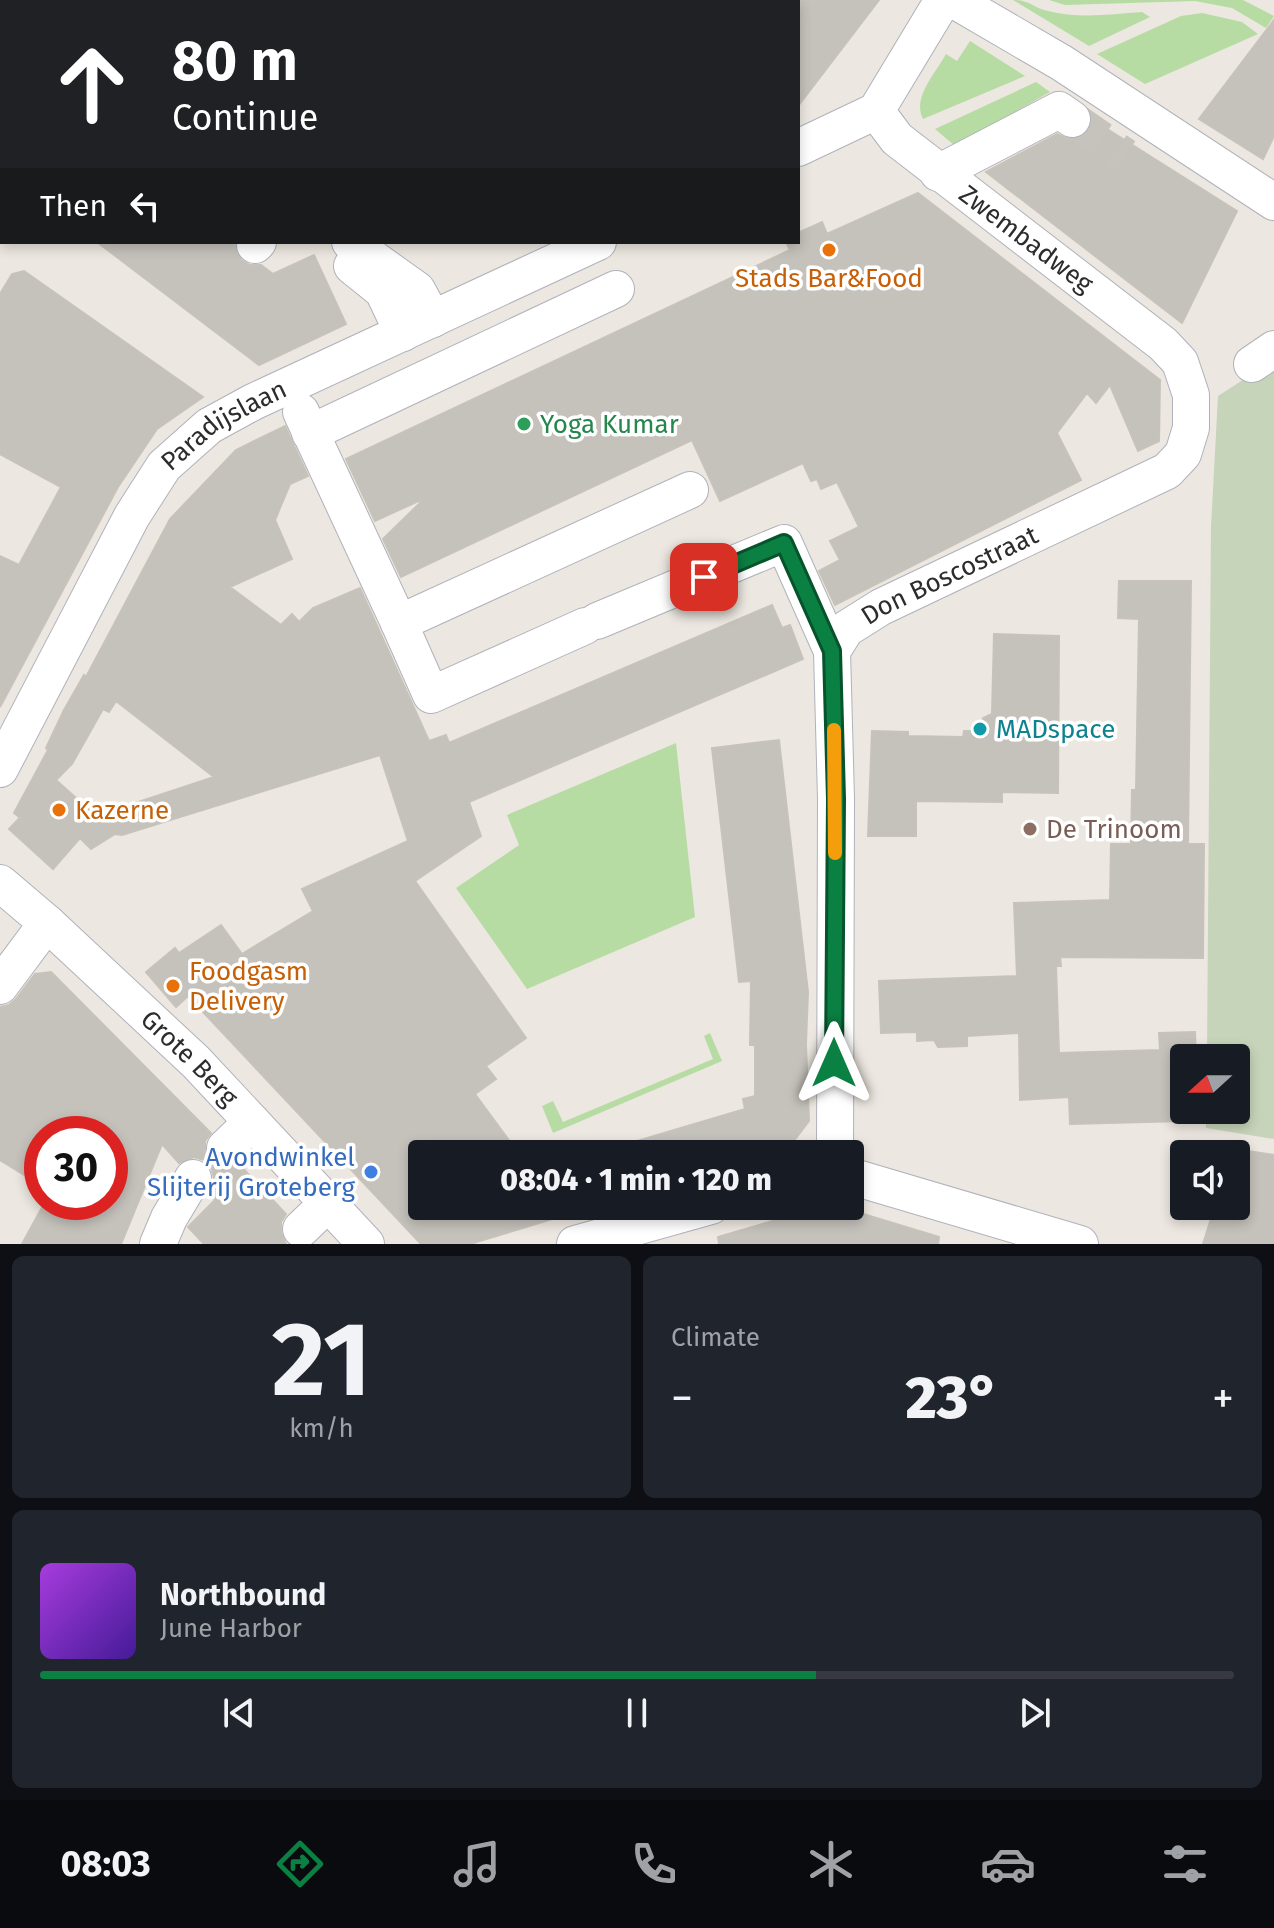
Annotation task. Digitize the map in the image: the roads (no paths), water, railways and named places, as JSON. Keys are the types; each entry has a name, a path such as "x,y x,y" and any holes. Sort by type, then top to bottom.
{"street":[{"path":"800,147 876,111 943,0"},
{"path":"954,0 1062,63 1274,202"},
{"path":"938,173 1059,110 1072,119"},
{"name":"Zwembadweg","path":"876,111 897,139 938,173 1163,344 1180,362"},
{"name":"Paradijslaan","path":"0,769 132,516 164,466 209,426 594,244"},
{"path":"349,252 417,290 418,326"},
{"path":"310,433 616,289"},
{"name":"Don Boscostraat","path":"832,651 846,629 881,607 1167,471 1183,454 1191,428 1191,395 1180,362"},
{"path":"289,386 431,695 784,543 832,651 836,799 835,1140"},
{"path":"399,623 690,490"},
{"name":"Grote Berg","path":"0,883 196,1062 366,1244"},
{"path":"0,986 47,923"},
{"path":"225,1148 252,1122"},
{"path":"158,1244 169,1218 193,1178"},
{"path":"864,1180 1080,1244"},
{"path":"301,1229 328,1203"},
{"path":"575,1244 661,1220"}],"tunnel":[{"path":"1072,119 1125,156"}],"place":[{"name":"Stads Bar&Food","path":"829,250"},
{"name":"Yoga Kumar","path":"524,424"},
{"name":"MADspace","path":"980,729"},
{"name":"Kazerne","path":"59,810"},
{"name":"De Trinoom","path":"1030,829"},
{"name":"Foodgasm Delivery","path":"173,986"},
{"name":"Avondwinkel Slijterij Groteberg","path":"371,1172"}]}
